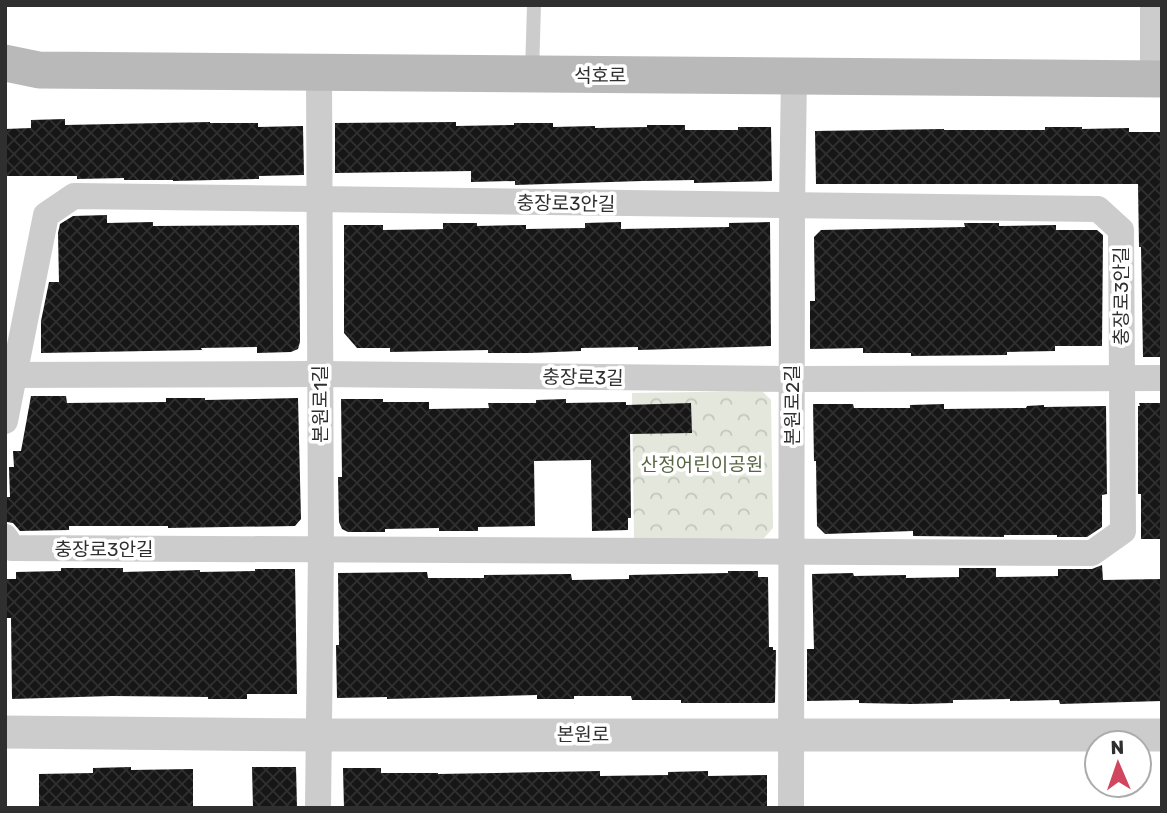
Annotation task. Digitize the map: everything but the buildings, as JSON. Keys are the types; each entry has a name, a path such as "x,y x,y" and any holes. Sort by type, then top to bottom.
{"main road":[{"name":"석호로","path":"16,70 1157,79"}],"street":[{"path":"1153,5 1157,79"},
{"name":"본원로1길","path":"318,808 321,550 319,73"},
{"name":"본원로2길","path":"791,808 794,76"},
{"name":"충장로3안길","path":"5,421 10,375 46,215 74,197 1098,209 1121,230 1123,531 1092,553 12,548 5,537"},
{"name":"충장로3길","path":"10,375 1162,379"},
{"name":"본원로","path":"5,732 319,735 1162,735"}],"lane":[{"path":"532,75 534,5"}],"green space":[{"name":"산정어린이공원","path":"762,391 771,400 773,528 764,538 634,540 632,393"}]}
